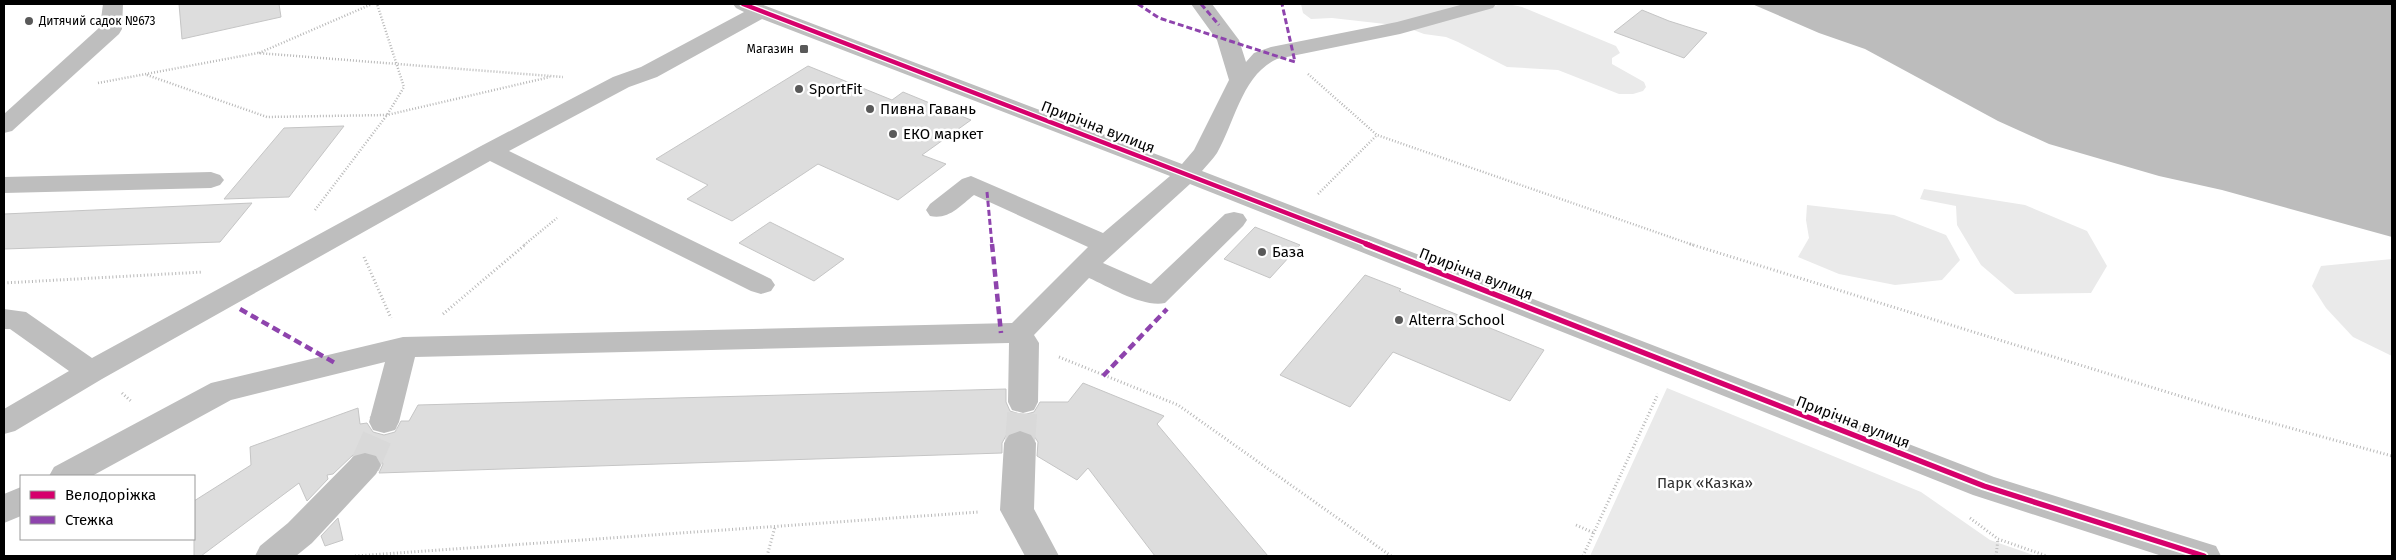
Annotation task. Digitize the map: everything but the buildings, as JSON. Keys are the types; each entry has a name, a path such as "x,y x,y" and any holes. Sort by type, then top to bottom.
{"street":[{"path":"4,126 111,29 113,4"},
{"path":"1202,4 1228,40 1240,80"},
{"path":"1219,26 1226,4"},
{"path":"1023,402 1022,338 1085,266 1106,245 1187,174 1205,152 1240,80 1262,58 1272,54 1400,28 1486,4"},
{"path":"4,423 91,372 490,151 621,82 649,72 752,7"},
{"name":"Прирічна вулиця","path":"752,7 1187,174 1984,486 2204,556"},
{"path":"490,151 761,286"},
{"path":"4,185 211,180"},
{"path":"939,210 971,184 1106,245"},
{"path":"1085,266 1155,296 1234,220"},
{"path":"4,319 16,319 91,372"},
{"path":"67,475 222,391 404,347 1022,338"},
{"path":"384,422 404,347"},
{"path":"1020,443 1017,510 1042,556"},
{"path":"272,556 300,532 365,464"},
{"path":"4,510 20,501"}],"path":[{"path":"98,83 258,53 372,4"},
{"path":"312,214 387,116 404,87 377,4"},
{"path":"258,53 398,66 572,78"},
{"path":"1302,69 1377,135 1692,244 2225,410 2392,456"},
{"path":"145,74 267,117 387,116 553,77"},
{"path":"1318,194 1377,135"},
{"path":"362,252 404,347 582,197"},
{"path":"4,283 206,272"},
{"path":"1022,338 1178,405 1391,556"},
{"path":"1583,556 1660,390"},
{"path":"354,556 1017,510"},
{"path":"1576,524 1594,533"},
{"path":"767,556 775,527"},
{"path":"1996,556 1998,539 2047,556"},
{"path":"2034,552 2039,556"}],"green space":[{"path":"1301,4 1468,4 1471,9 1478,10 1501,4 1519,6 1616,46 1620,53 1612,58 1612,64 1644,82 1646,87 1643,91 1633,94 1619,94 1558,70 1507,67 1446,37 1424,34 1403,26 1332,18 1311,19 1303,13"},
{"path":"1924,189 2025,205 2087,231 2107,266 2091,293 2015,294 1981,265 1957,225 1956,206 1920,199"},
{"path":"1807,205 1894,215 1946,235 1960,260 1942,280 1895,285 1839,274 1798,257 1809,238 1806,220"},
{"path":"2392,259 2392,356 2353,337 2326,308 2312,286 2321,266"},
{"name":"Парк «Казка»","path":"1667,388 1921,492 1990,540 2036,556 1590,556"}],"shaded area":[{"path":"1752,4 2392,4 2392,237 2222,190 2159,176 2049,144 1998,121 1865,49 1819,33"}],"tunnel":[{"path":"1020,443 1023,402"},
{"path":"365,465 384,422"}],"marked path":[{"path":"1138,4 1159,18 1295,62 1282,4"},
{"path":"1201,4 1219,25"},
{"path":"987,192 1001,333"},
{"path":"240,309 335,363"},
{"path":"1103,376 1167,309"}],"cycle path":[{"path":"743,4 1187,174 1984,486 2204,556"}],"place":[{"name":"Дитячий садок №673","path":"29,21"},
{"name":"Магазин","path":"804,49"},
{"name":"SportFit","path":"799,89"},
{"name":"Пивна Гавань","path":"870,109"},
{"name":"ЕКО маркет","path":"893,134"},
{"name":"База","path":"1262,252"},
{"name":"Alterra School","path":"1399,320"}]}
